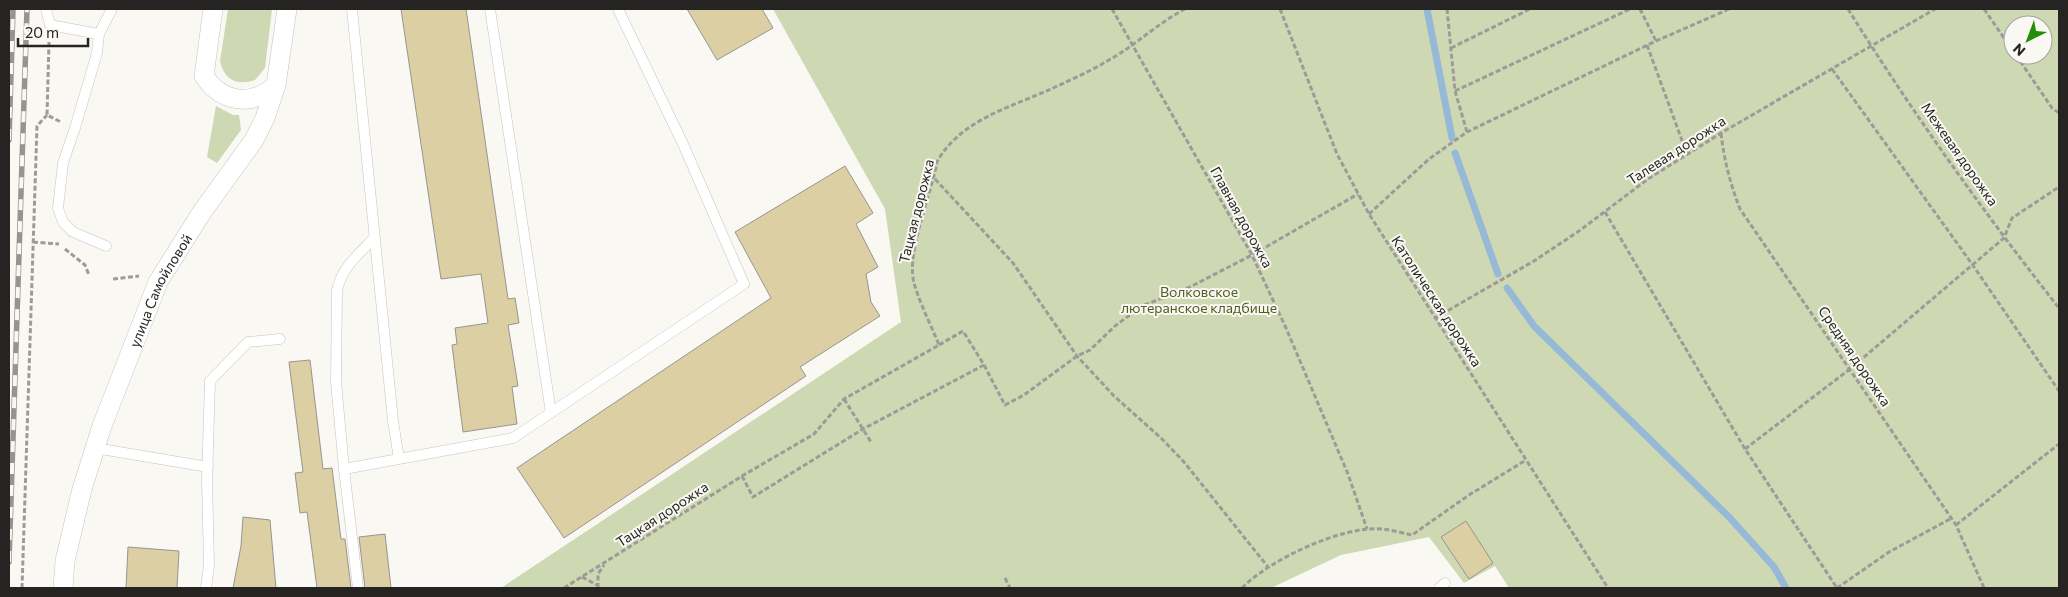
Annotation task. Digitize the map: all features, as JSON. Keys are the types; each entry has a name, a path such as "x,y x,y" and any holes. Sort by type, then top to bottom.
{"street":[{"path":"213,9 204,76 218,92 238,100 259,97 276,85"},
{"name":"улица Самойловой","path":"63,588 72,528 95,448 158,282 202,212 254,140 266,118 276,85 288,9"}],"lane":[{"path":"46,9 50,26 99,34"},
{"path":"106,246 73,232 63,222 58,208 63,163 97,53 99,34 112,9"},
{"path":"352,9 392,421 399,459"},
{"path":"490,9 551,413"},
{"path":"344,469 513,438 744,284 683,144 618,9"},
{"path":"358,588 336,382 337,290 340,278 346,267 374,238"},
{"path":"206,588 209,565 208,467 210,381 248,342 280,339"},
{"path":"95,448 208,467"}],"path":[{"name":"Главная дорожка","path":"1112,9 1252,255 1286,328 1348,474 1367,529"},
{"name":"Тацкая дорожка","path":"564,588 604,565 742,476 814,434 844,399 939,345 914,284 912,269 916,244 937,162 942,153 965,130 991,114 1051,89 1109,61 1134,46 1185,9"},
{"name":"Католическая дорожка","path":"1280,9 1336,154 1369,214 1608,588"},
{"path":"1447,9 1455,91 1467,132"},
{"path":"1451,48 1530,9"},
{"path":"1455,91 1630,9"},
{"path":"1640,9 1656,41"},
{"path":"1369,214 1429,159 1467,132 1647,45 1729,9"},
{"name":"Межевая дорожка","path":"1848,9 1871,46 2004,238 2059,308"},
{"name":"Талевая дорожка","path":"1435,318 1534,260 1605,212 1648,179 1721,133 1935,9"},
{"path":"1984,9 2003,37"},
{"path":"22,588 37,126 46,115 50,26"},
{"path":"1647,45 1688,154"},
{"path":"2023,65 2052,108 2059,113"},
{"path":"1832,68 1972,264 2059,391"},
{"path":"46,115 75,128"},
{"name":"Средняя дорожка","path":"1721,133 1724,160 1730,185 1740,209 1952,518 1984,588"},
{"path":"934,178 1013,263 1077,356 1114,396 1161,438 1184,462 1268,567"},
{"path":"1745,449 1850,369 2004,238 2012,218 2059,187"},
{"path":"939,345 963,332 984,365 1005,405 1024,395 1077,356 1098,344 1115,326 1142,306 1190,287 1252,255 1358,194"},
{"path":"1605,212 1745,449 1837,588 1889,552 1952,518"},
{"path":"32,242 59,244"},
{"path":"113,279 144,276"},
{"path":"742,476 753,497 863,429 984,365"},
{"path":"844,399 871,442"},
{"path":"1956,525 2059,444"},
{"path":"1242,588 1268,567 1326,537 1382,528 1412,535 1468,495 1526,460"},
{"path":"598,587 598,574 604,565"},
{"path":"582,577 598,587"},
{"path":"1005,578 1010,588"}],"green space":[{"path":"228,9 272,9 265,68 255,80 237,82 228,77 222,68 220,61"},
{"name":"Волковское лютеранское кладбище","path":"773,9 2059,9 2059,588 1509,588 1495,566 1464,583 1429,537 1341,555 1271,588 501,588 901,322 885,209"},
{"path":"216,106 233,115 239,115 241,130 217,163 207,157"}],"building":[{"path":"401,9 466,9 508,299 515,298 519,323 508,325 518,386 512,387 517,424 463,432 452,345 457,344 455,328 488,323 481,274 441,279"},
{"path":"687,9 762,9 773,28 717,60"},
{"path":"845,166 873,213 856,224 878,267 866,274 871,302 880,316 800,367 806,376 564,538 517,468 771,298 735,232"},
{"path":"310,360 323,469 332,468 341,539 345,539 351,588 317,588 307,512 300,513 295,473 303,472 289,362"},
{"path":"243,517 270,520 276,588 233,588 241,546"},
{"path":"1466,521 1493,563 1469,579 1441,537"},
{"path":"385,534 391,588 365,588 359,537"},
{"path":"128,547 179,551 177,588 126,588"}],"waterway":[{"path":"1427,9 1452,138"},
{"path":"1455,153 1498,274"},
{"path":"1507,288 1534,326 1730,518 1774,567 1786,588"}],"railway":[{"path":"9,140 13,9"},
{"path":"9,562 27,9"}]}
